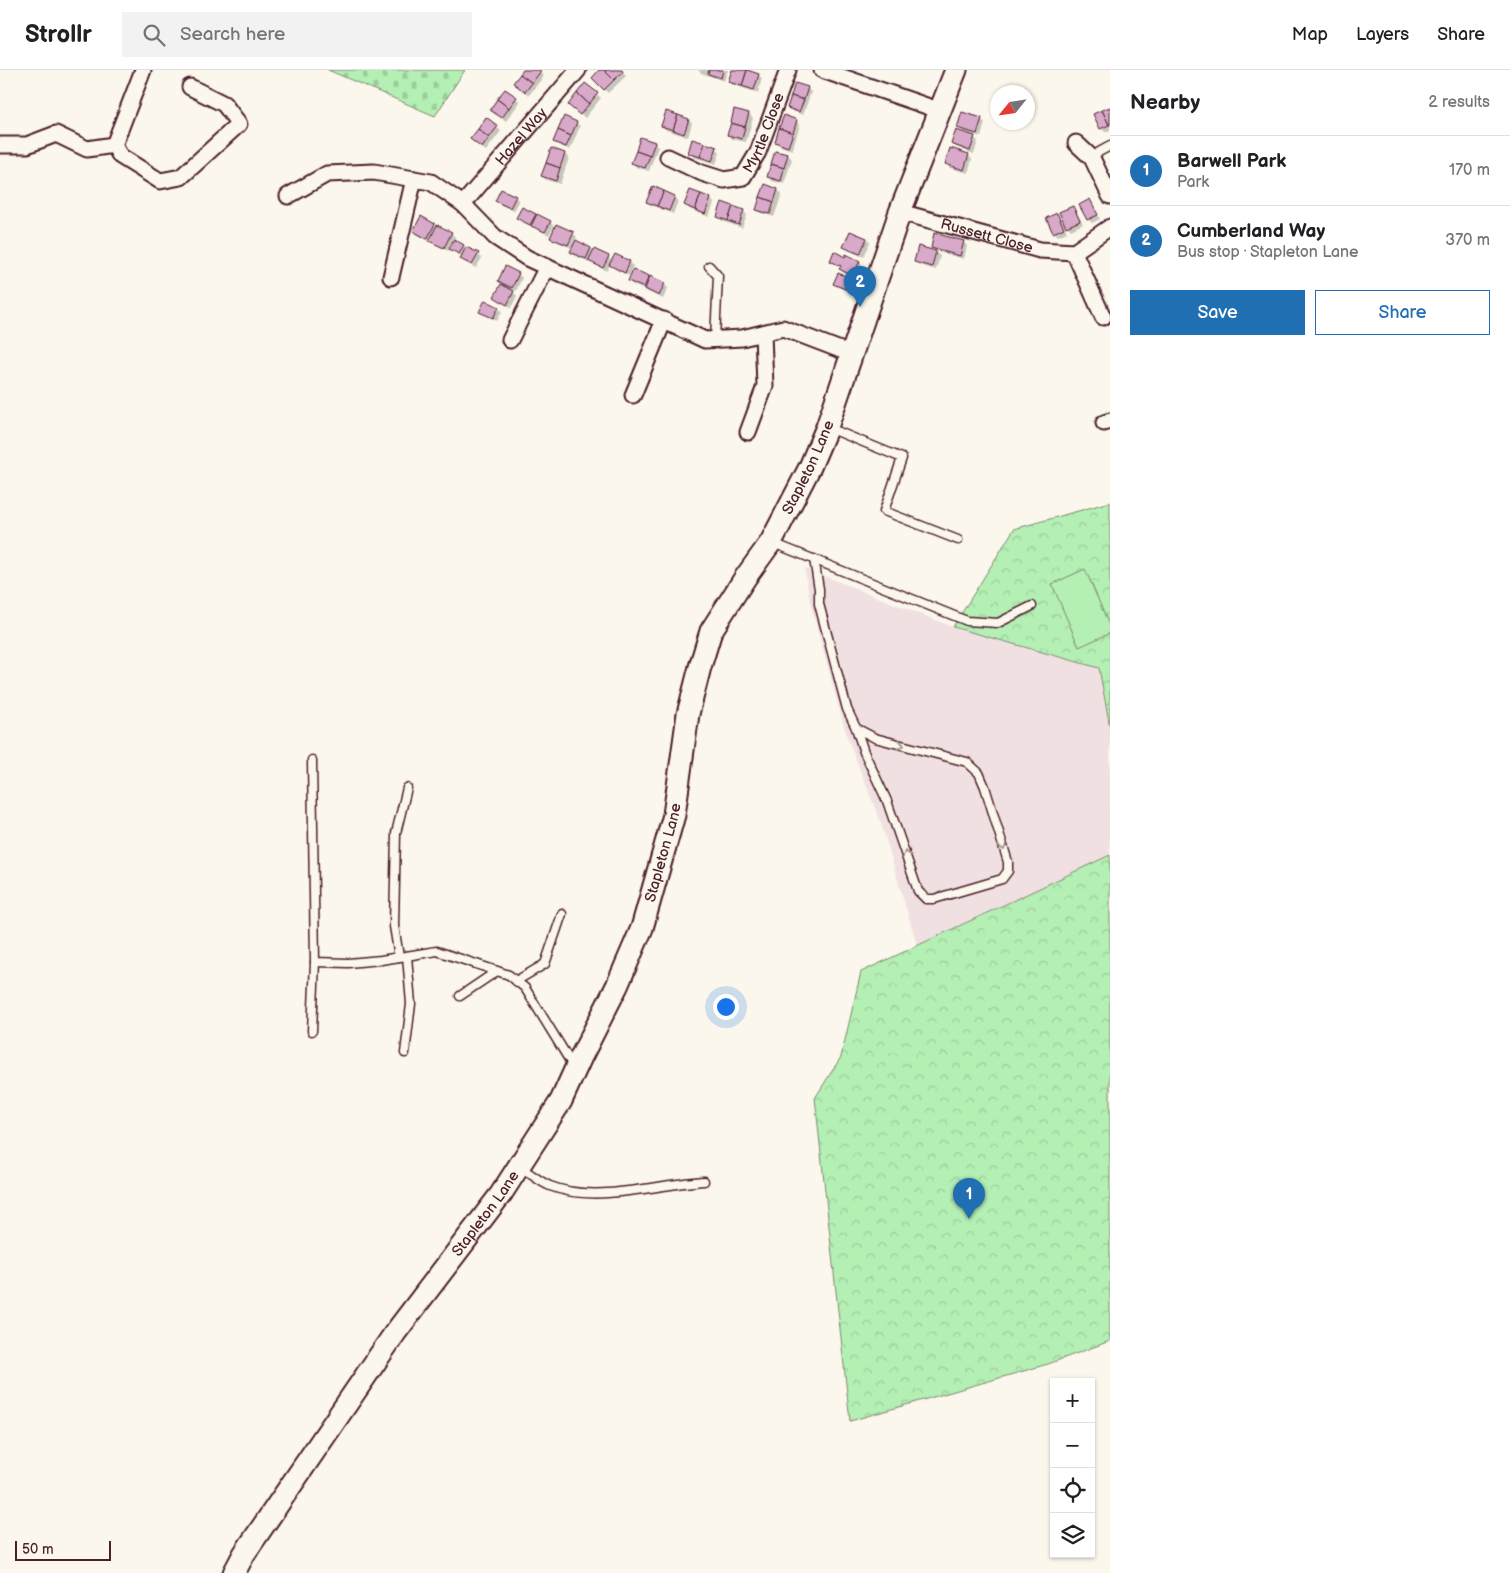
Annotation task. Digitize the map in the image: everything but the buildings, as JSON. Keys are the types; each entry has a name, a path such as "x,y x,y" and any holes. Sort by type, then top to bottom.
{"street":[{"path":"143,70 114,145 120,156 160,181 181,177 240,124 224,104 190,87"},
{"name":"Hazel Way","path":"463,204 578,70"},
{"name":"Myrtle Close","path":"668,157 702,173 724,180 743,177 758,152 788,70"},
{"path":"822,70 941,111"},
{"name":"Stapleton Lane","path":"234,1573 261,1530 395,1333 501,1194 561,1101 617,986 642,928 674,815 688,714 711,631 771,542 810,467 827,427 900,212 956,70"},
{"path":"0,145 27,145 56,134 87,150 114,145"},
{"path":"1076,143 1100,152 1110,196"},
{"path":"288,196 327,174 374,172 431,182 463,204 495,237 527,258 705,340 742,338 783,328 851,354"},
{"path":"391,277 414,179"},
{"name":"Russett Close","path":"900,212 1040,250 1074,252"},
{"path":"1103,317 1074,252 1110,227"},
{"path":"510,340 547,267"},
{"path":"633,395 664,320"},
{"path":"748,432 765,386 763,333"}],"lane":[{"path":"709,266 718,276 715,339"},
{"path":"827,427 902,458 884,511 958,540"},
{"path":"771,542 967,621 998,623 1032,606"},
{"path":"814,559 819,589 819,604 847,709 864,752 887,801 918,891 926,899 934,899 1002,879 1008,871 1008,862 979,773 967,762 883,740 856,728"},
{"path":"312,760 314,962 312,1031"},
{"path":"399,957 394,926 396,833 407,788"},
{"path":"516,981 545,964 562,914"},
{"path":"314,962 348,963 437,951 508,974 525,988 575,1070"},
{"path":"405,1053 411,1004 407,956"},
{"path":"460,996 498,971"},
{"path":"519,1166 550,1186 601,1194 704,1181"}],"shaded area":[{"path":"804,568 953,627 1099,668 1110,727 1110,855 917,945 881,823 847,737 812,610"}],"green space":[{"path":"328,70 465,70 435,116"},
{"path":"1110,502 1110,727 1099,668 953,627 1014,529"},
{"path":"1085,569 1110,627 1110,633 1079,647 1052,584"},
{"path":"1110,855 1110,1341 1048,1364 850,1421 815,1098 841,1057 861,972"}],"place":[{"name":"Cumberland Way","path":"860,307"},
{"name":"Barwell Park","path":"969,1219"}]}
